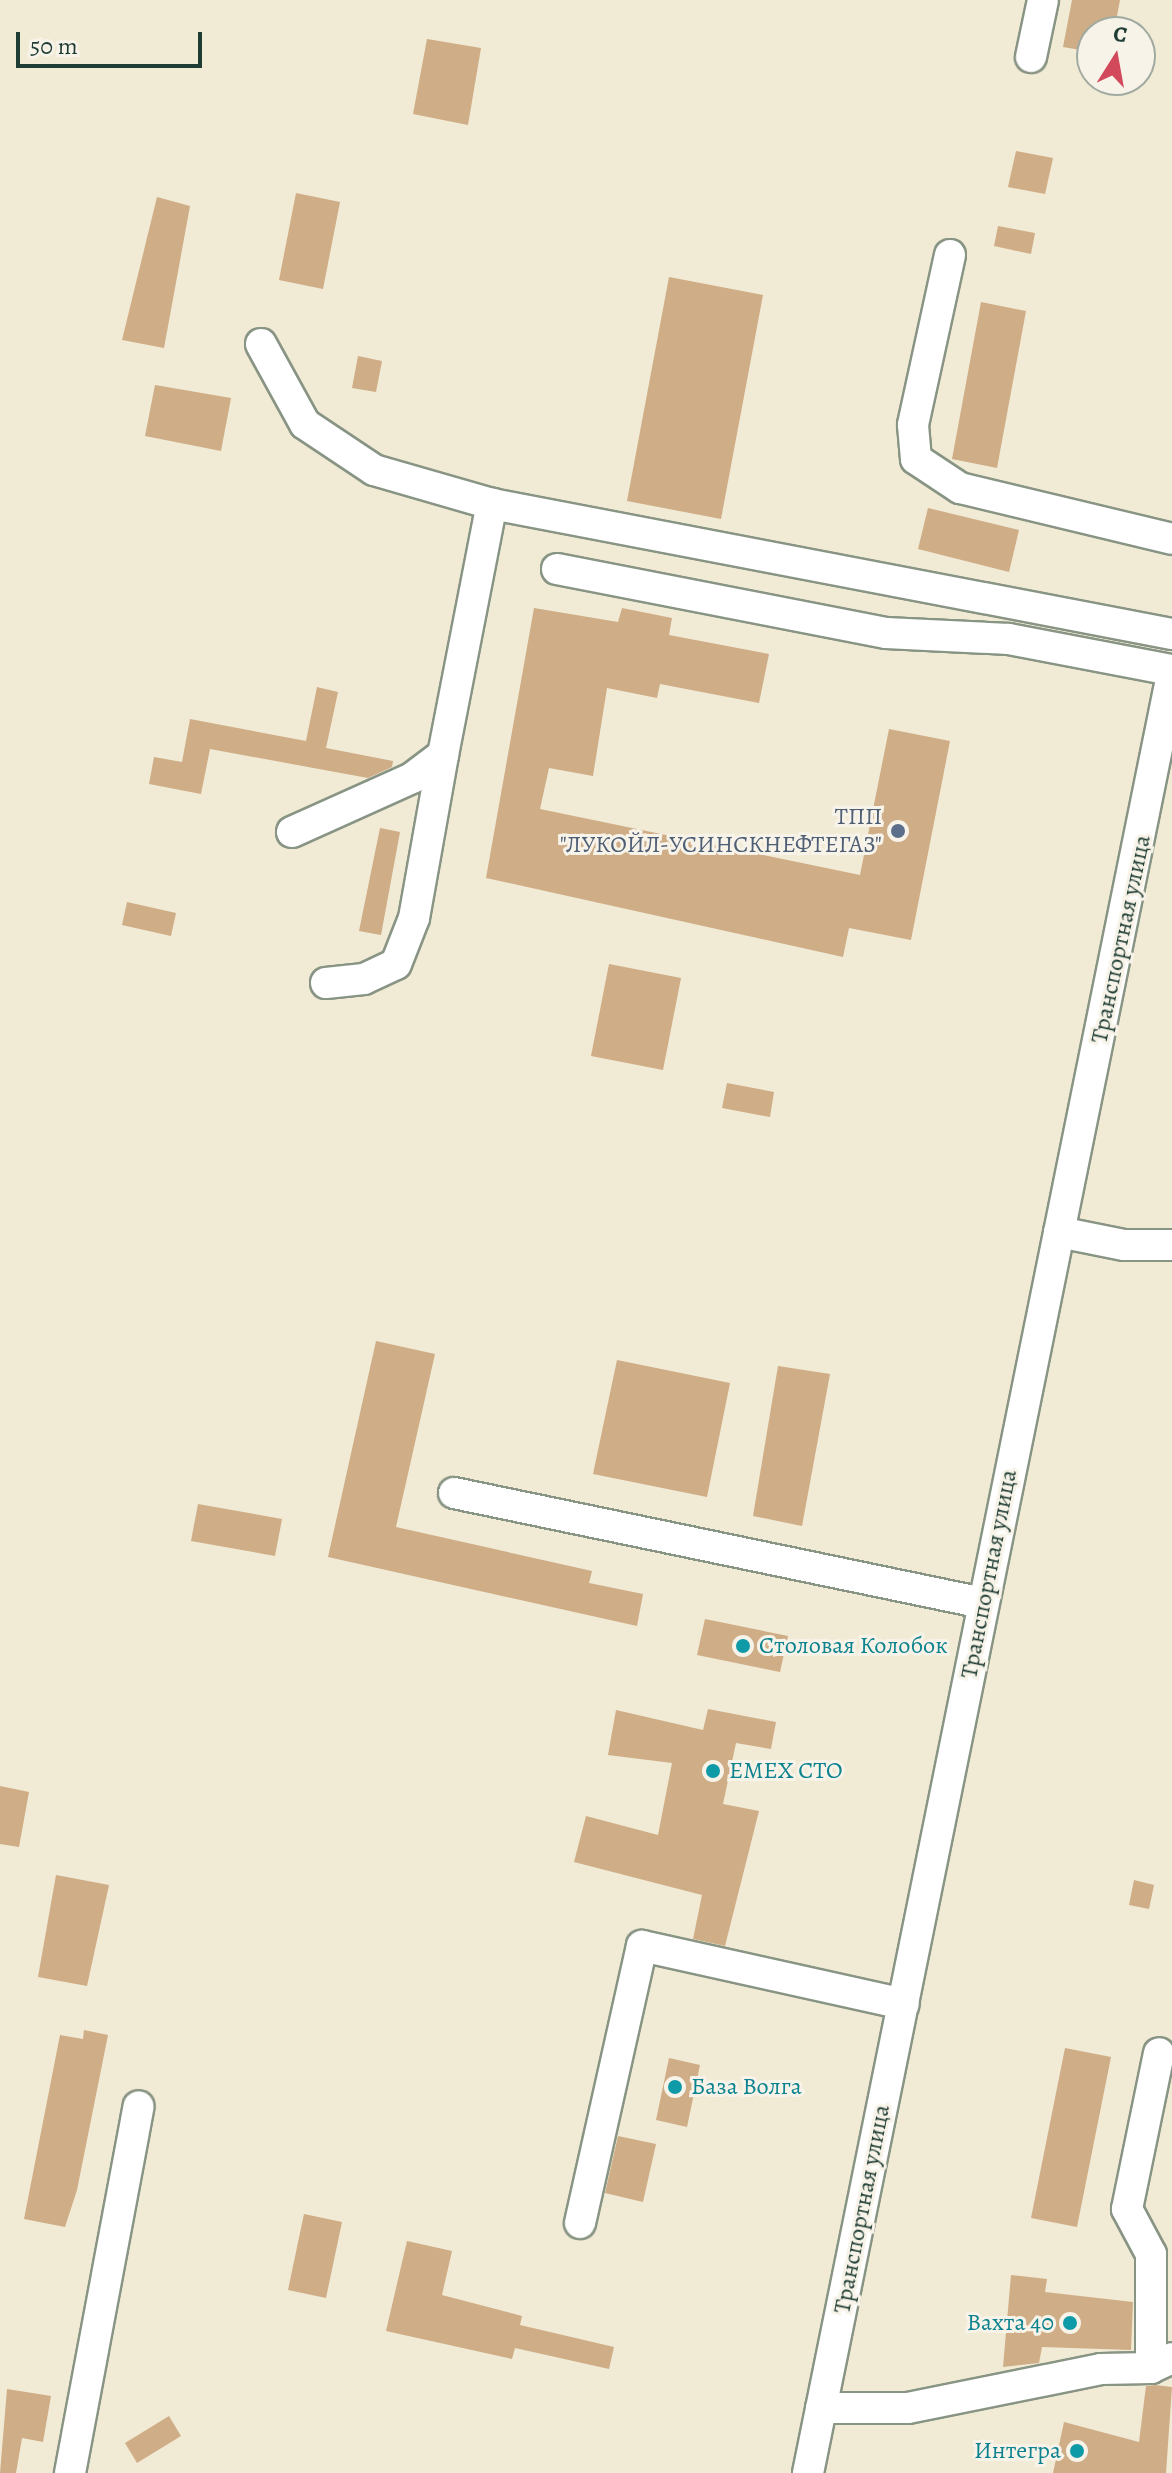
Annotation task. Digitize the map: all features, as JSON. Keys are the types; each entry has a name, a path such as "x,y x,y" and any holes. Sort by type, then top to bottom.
{"street":[{"path":"1031,57 1043,0"},
{"path":"950,255 913,425 916,459 960,488 1172,539"},
{"path":"261,344 305,424 374,470 492,504 1172,634"},
{"path":"326,983 364,979 396,964 414,918 492,504"},
{"path":"557,569 886,633 1009,639 1172,672"},
{"name":"Транспортная улица","path":"808,2473 1059,1232 1165,767 1172,672"},
{"path":"292,832 412,778 443,755"},
{"path":"1059,1232 1172,1245"},
{"path":"454,1493 983,1603"},
{"path":"580,2223 642,1946 904,2004"},
{"path":"821,2408 908,2408 1101,2369 1162,2363 1151,2254 1127,2209 1159,2053"},
{"path":"70,2473 139,2106"}],"building":[{"path":"1072,0 1120,0 1117,16 1076,16 1076,49 1063,47"},
{"path":"427,39 481,48 468,125 413,114"},
{"path":"1016,151 1053,158 1045,194 1008,187"},
{"path":"296,193 340,202 323,289 279,280"},
{"path":"157,197 190,206 164,348 122,340"},
{"path":"998,226 1035,233 1031,254 994,246"},
{"path":"669,277 763,295 721,519 627,501"},
{"path":"981,302 1026,311 997,468 952,459"},
{"path":"358,356 382,361 376,392 352,388"},
{"path":"155,385 231,398 221,451 145,436"},
{"path":"928,508 1019,530 1009,572 918,549"},
{"path":"534,608 618,622 622,608 672,618 669,635 769,654 759,703 660,684 657,698 607,688 593,776 549,768 540,809 860,875 889,729 950,741 911,940 849,928 843,957 486,878"},
{"path":"317,687 338,692 326,748 393,761 392,767 368,778 210,749 201,794 149,784 154,757 182,762 190,719 306,741"},
{"path":"380,828 400,832 381,935 359,931"},
{"path":"127,902 176,913 171,936 122,925"},
{"path":"609,964 681,978 663,1070 591,1056"},
{"path":"727,1083 774,1092 770,1117 722,1108"},
{"path":"376,1341 435,1354 396,1527 592,1571 589,1583 643,1594 637,1626 328,1557"},
{"path":"617,1360 730,1383 707,1497 593,1474"},
{"path":"778,1366 830,1374 802,1526 753,1516"},
{"path":"198,1504 282,1519 275,1556 191,1541"},
{"name":"Столовая Колобок","path":"705,1619 788,1636 780,1672 697,1655"},
{"path":"708,1709 776,1722 771,1749 736,1743 723,1804 759,1811 725,1946 693,1939 702,1895 574,1862 586,1816 658,1835 672,1763 608,1755 616,1710 703,1730"},
{"path":"0,1786 29,1792 19,1847 0,1844"},
{"path":"56,1875 109,1885 87,1986 38,1977"},
{"path":"1134,1880 1154,1885 1149,1909 1129,1905"},
{"path":"84,2030 108,2035 77,2190 65,2227 24,2219 60,2035 83,2039"},
{"path":"1065,2048 1111,2057 1077,2227 1031,2218"},
{"name":"База Волга","path":"669,2058 700,2065 687,2127 656,2120"},
{"path":"618,2136 656,2144 643,2202 605,2193"},
{"path":"304,2214 342,2222 326,2298 288,2290"},
{"path":"407,2241 452,2251 442,2295 522,2316 520,2325 614,2347 609,2369 515,2348 512,2359 386,2331"},
{"name":"Вахта 40","path":"1011,2275 1047,2279 1045,2292 1133,2302 1131,2350 1042,2347 1039,2363 1003,2367"},
{"path":"1146,2386 1172,2387 1166,2473 1053,2473 1064,2422 1139,2442"},
{"path":"7,2389 51,2396 43,2442 22,2438 16,2473 0,2473"},
{"path":"169,2416 181,2436 137,2463 125,2443"}],"place":[{"name":"ТПП \"ЛУКОЙЛ-УСИНСКНЕФТЕГАЗ\"","path":"898,831"},
{"name":"Столовая Колобок","path":"743,1646"},
{"name":"EMEX СТО","path":"713,1771"},
{"name":"База Волга","path":"675,2087"},
{"name":"Вахта 40","path":"1070,2323"},
{"name":"Интегра","path":"1077,2451"}]}
